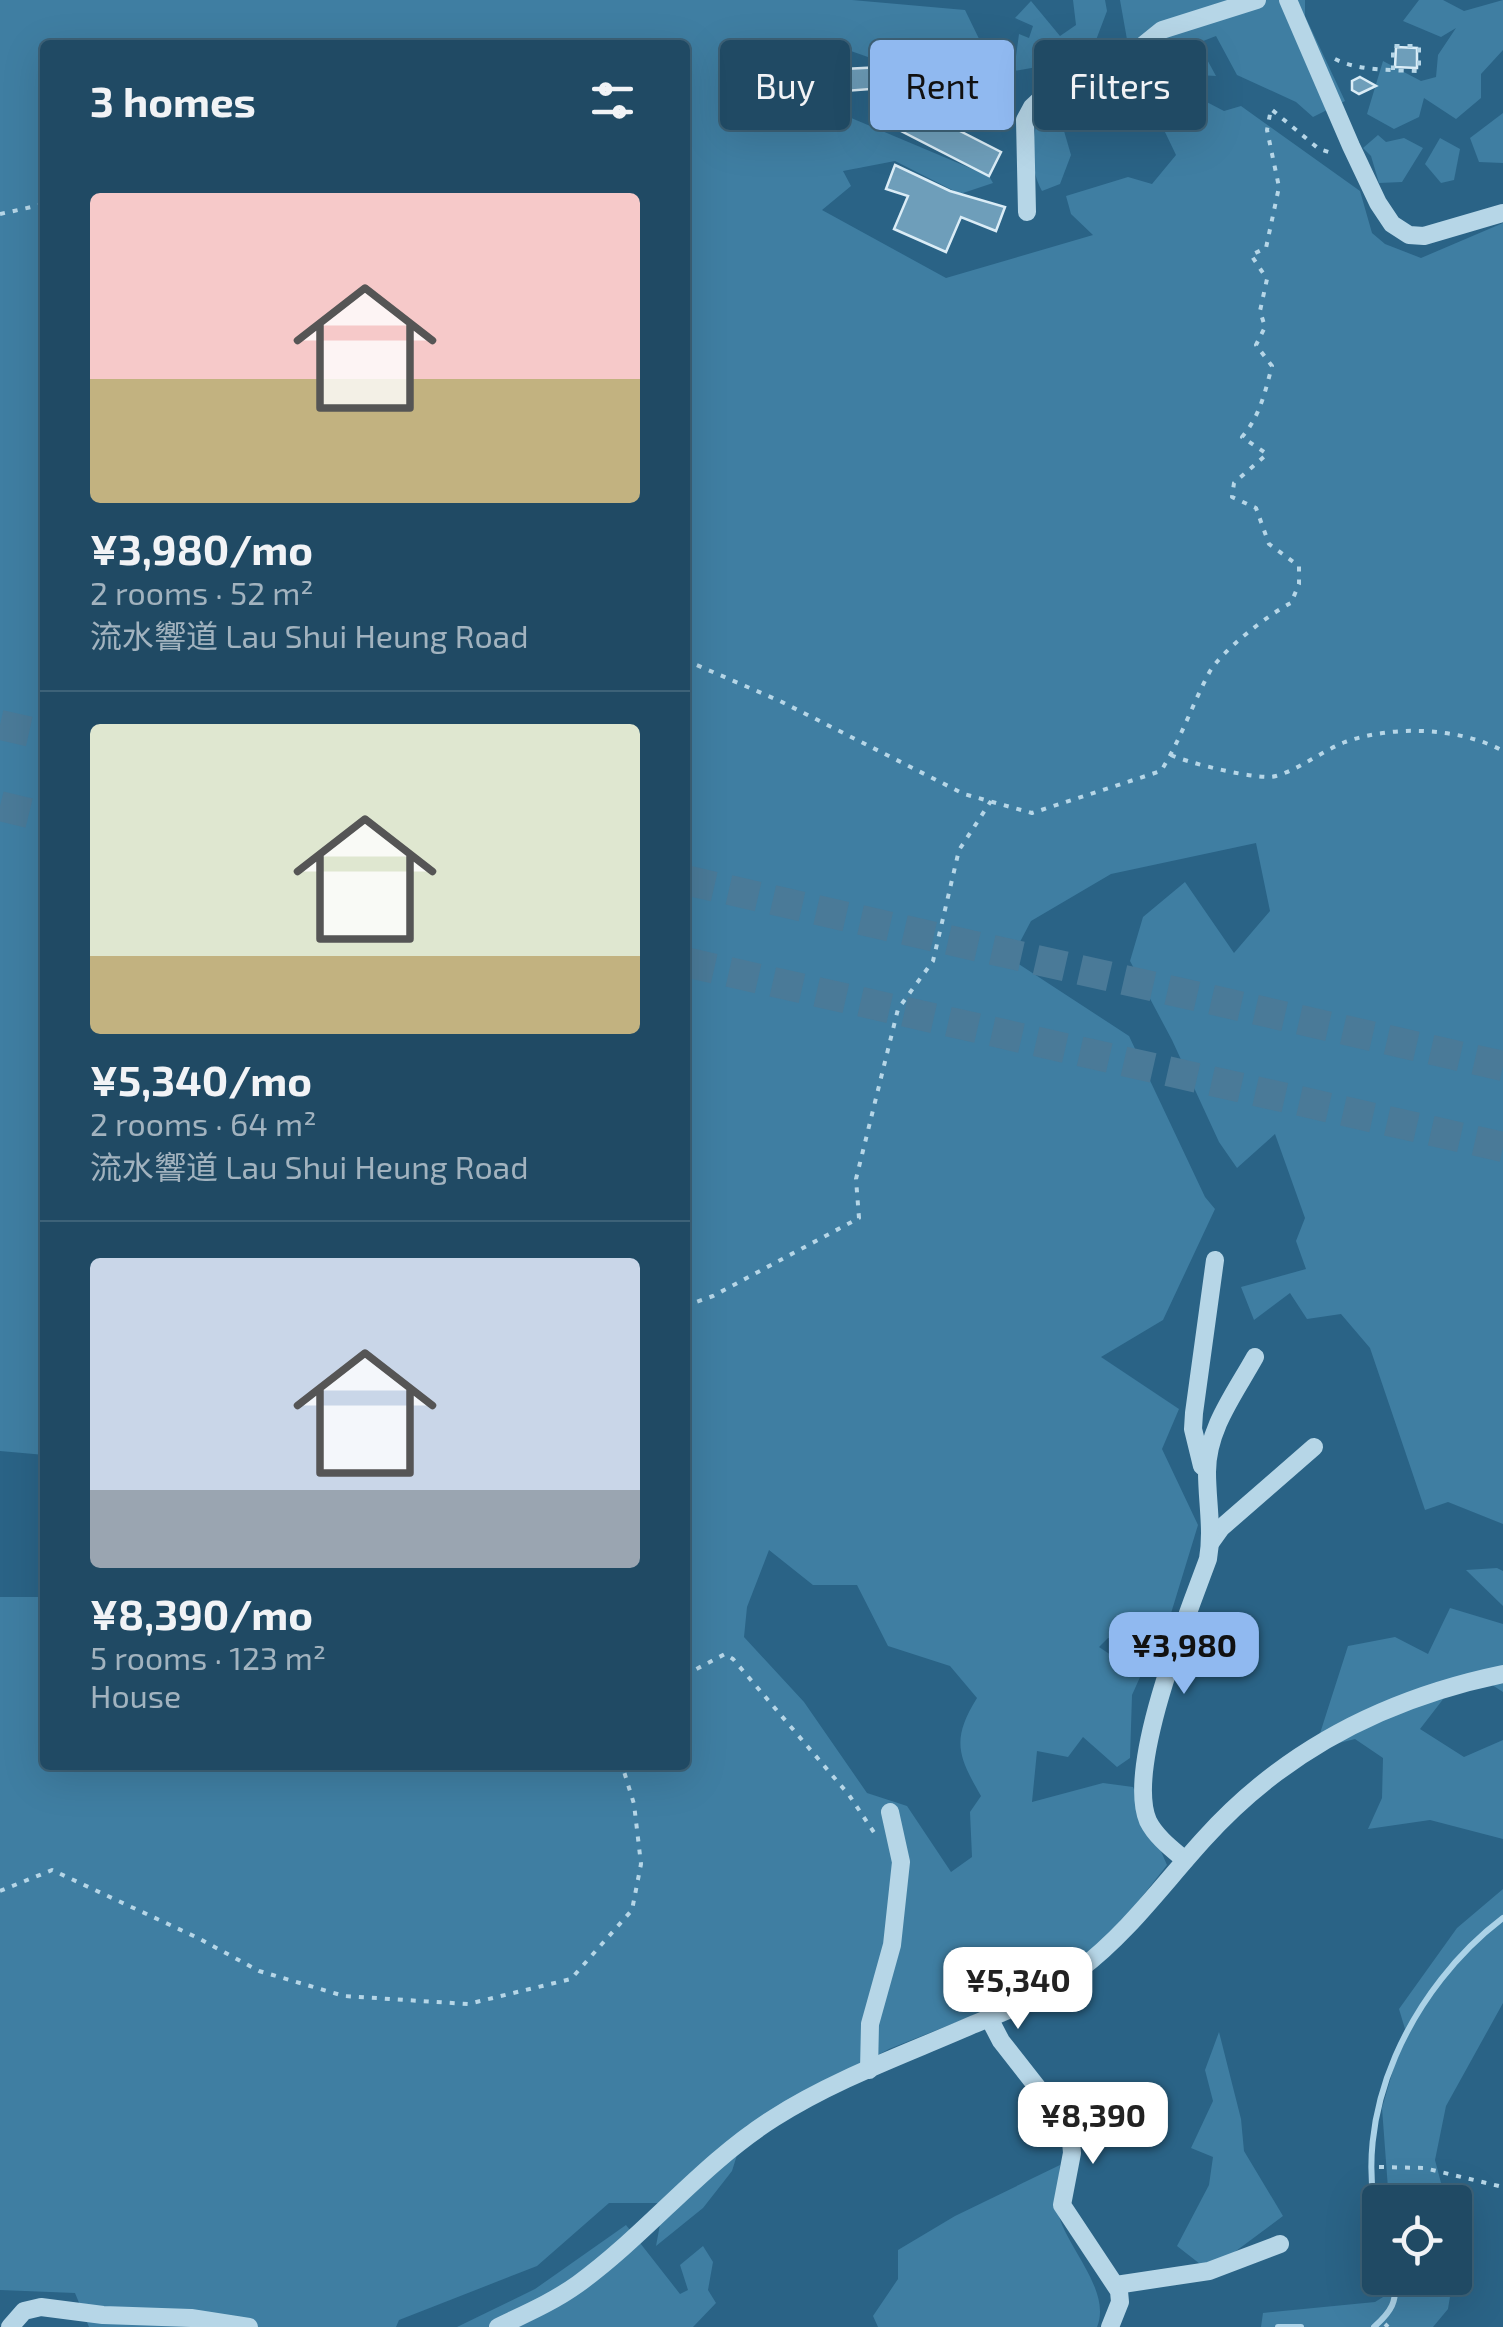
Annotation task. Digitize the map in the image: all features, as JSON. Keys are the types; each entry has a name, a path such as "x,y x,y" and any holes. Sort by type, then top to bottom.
{"street":[{"path":"1027,212 1025,120 1048,92 1110,72 1162,30 1258,0"},
{"path":"1288,0 1350,146 1392,224 1404,232 1432,235 1503,213"},
{"path":"1208,1490 1193,1429 1215,1260"},
{"path":"1185,1860 1149,1822 1144,1786 1162,1685 1212,1542 1209,1451 1215,1429 1256,1357"},
{"path":"1212,1542 1221,1528 1314,1447"},
{"path":"498,2327 588,2277 760,2126 805,2100 1043,1993 1094,1958 1258,1786 1321,1741 1421,1696 1503,1674"},
{"path":"869,2070 870,2024 892,1945 901,1862 890,1812"},
{"path":"990,2018 1034,2084 1066,2120 1073,2140 1062,2205 1116,2285 1120,2302 1110,2327"},
{"path":"1116,2285 1210,2271 1280,2244"},
{"path":"10,2327 24,2311 40,2308 191,2318 250,2327"}],"path":[{"path":"1331,58 1392,70 1419,70 1420,46 1393,46 1392,70"},
{"path":"690,662 780,701 964,794 1032,812 1161,771 1211,669 1270,614 1291,603 1299,584 1299,566 1269,544 1256,508 1232,497 1234,483 1267,454 1242,437 1254,424 1262,406 1272,366 1256,345 1265,327 1260,311 1267,279 1251,255 1266,248 1280,187 1266,130 1272,109 1319,149 1334,153 1350,146"},
{"path":"0,214 40,205"},
{"path":"1171,755 1186,762 1272,778 1347,742 1402,730 1481,739 1503,750"},
{"path":"690,1304 714,1296 859,1218 856,1179 898,1010 933,962 959,850 990,802"},
{"path":"690,1671 724,1654 733,1659 849,1795 881,1844 894,1833"},
{"path":"0,1891 52,1870 259,1970 344,1996 468,2004 571,1979 632,1910 640,1864 634,1804 624,1770"},
{"path":"1378,2167 1424,2168 1503,2187"}],"shaded area":[{"path":"0,0 852,0 965,10 980,40 870,40 870,58 850,51 850,40 720,40 720,130 850,130 850,117 870,126 870,130 880,130 989,176 993,183 960,194 895,161 843,171 851,186 822,210 946,278 1093,235 1071,214 1066,196 1128,177 1152,184 1176,155 1164,130 1206,130 1206,102 1224,111 1241,106 1360,191 1372,233 1385,244 1421,258 1503,223 1503,1524 1448,1502 1425,1510 1370,1348 1341,1314 1307,1319 1290,1293 1254,1320 1241,1287 1306,1269 1296,1241 1305,1218 1275,1134 1237,1168 1219,1142 1130,961 1143,917 1185,882 1234,953 1270,911 1256,843 1111,874 1031,921 1011,959 1129,1036 1205,1197 1215,1209 1163,1320 1101,1357 1179,1409 1162,1449 1198,1525 1161,1646 1108,1638 1099,1647 1141,1675 1132,1695 1130,1758 1117,1767 1083,1737 1068,1757 1037,1751 1032,1802 1103,1783 1133,1787 1167,1865 1096,1955 997,2006 889,2049 746,2126 732,2171 703,2208 656,2246 664,2203 609,2203 537,2266 399,2320 396,2327 89,2327 75,2293 0,2290 0,1597 40,1597 40,1770 690,1770 690,40 40,40 40,1455 0,1451","holes":["769,1550 813,1585 857,1585 888,1646 950,1666 977,1698 961,1737 967,1770 981,1796 970,1812 972,1857 951,1872 907,1806 867,1793 804,1702 744,1637 747,1607"]},
{"path":"1073,0 1105,0 1107,11 1096,40 1034,40 1034,67 1014,71 1019,34 1029,38 1033,26 1015,18 1031,1 1060,36 1076,25"},
{"path":"1120,0 1305,0 1305,16 1345,101 1313,117 1296,102 1237,75 1216,36 1206,40 1127,40"},
{"path":"1419,0 1443,0 1464,11 1503,0 1503,50 1481,74 1481,98 1456,119 1424,98 1419,117 1394,129 1367,114 1383,61 1421,81 1436,77 1438,55 1456,28 1441,37 1403,21"},
{"path":"1206,58 1216,76 1206,75"},
{"path":"1503,113 1503,163 1479,162 1470,138"},
{"path":"1036,130 1064,130 1071,155 1060,184 1042,191 1033,149"},
{"path":"1378,135 1386,142 1404,138 1423,148 1402,182 1379,183 1371,156 1363,148"},
{"path":"1440,138 1460,149 1454,180 1441,183 1425,164"},
{"path":"1466,1570 1503,1571 1503,1606"},
{"path":"1450,1608 1503,1624 1503,1692 1483,1679 1444,1698 1420,1729 1464,1757 1503,1740 1503,1839 1430,1820 1368,1829 1382,1798 1383,1758 1355,1739 1315,1749 1348,1646 1395,1637 1428,1654"},
{"path":"1503,1889 1503,2003 1446,2106 1435,2160 1442,2185 1388,2185 1382,2108 1405,2029 1399,2009 1457,1928"},
{"path":"1219,2032 1241,2119 1244,2151 1283,2216 1209,2271 1177,2246 1209,2185 1213,2157 1191,2148 1213,2101 1205,2070"},
{"path":"1060,2165 1060,2220 1098,2297 1097,2327 878,2327 873,2316 898,2279 898,2250 955,2216"},
{"path":"626,2225 680,2294 688,2290 680,2265 703,2246 713,2262 708,2290 716,2303 693,2327 457,2327 535,2289"},
{"path":"1386,2295 1450,2295 1448,2309 1433,2327 1261,2327 1263,2313 1375,2302"}],"building":[{"path":"1396,47 1417,48 1417,68 1395,67"},
{"path":"870,68 870,89 850,91 850,69"},
{"path":"1360,77 1376,86 1359,94 1352,90 1352,81"},
{"path":"899,130 958,130 1001,152 989,176"},
{"path":"895,165 950,191 1005,207 996,231 961,217 946,252 894,229 908,196 886,189"}],"waterway":[{"path":"1372,2185 1373,2142 1381,2098 1395,2056 1441,1979 1503,1918"},
{"path":"1374,2327 1392,2306 1395,2295"},
{"path":"1278,2327 1301,2327"}],"tunnel":[{"path":"0,725 40,734"},
{"path":"0,806 40,816"},
{"path":"690,881 1503,1066"},
{"path":"690,963 1503,1147"}]}
